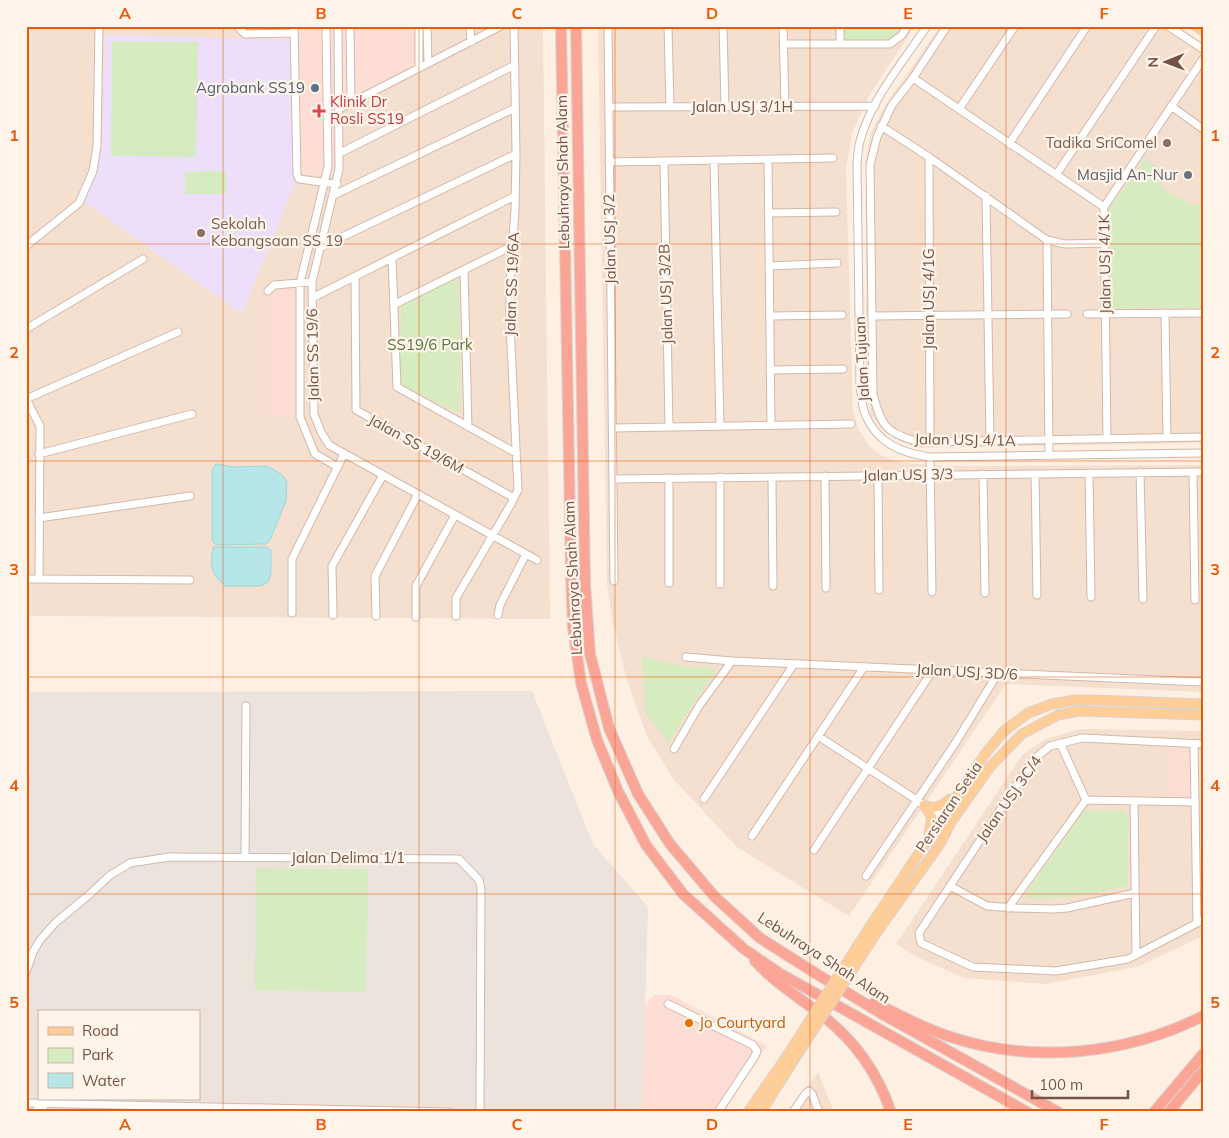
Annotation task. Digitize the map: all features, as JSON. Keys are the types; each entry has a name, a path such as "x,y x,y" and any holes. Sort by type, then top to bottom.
{"highway":[{"name":"Lebuhraya Shah Alam","path":"561,26 573,628 582,683 597,740 618,791 646,845 683,894 744,949 779,973 1027,1112"},
{"name":"Lebuhraya Shah Alam","path":"576,26 585,584 590,654 609,728 638,794 670,844 715,897 760,938 882,1014 1058,1112"},
{"path":"744,949 767,974 825,1017 846,1036 868,1063 884,1092 892,1112"},
{"path":"845,992 949,1037 988,1048 1027,1051 1073,1052 1115,1047 1170,1031 1203,1016"},
{"path":"1154,1112 1203,1054"},
{"path":"1169,1112 1203,1071"}],"main road":[{"path":"1196,26 1203,31"},
{"name":"Persiaran Setia","path":"788,1061 875,927 928,838 984,754 1003,732 1028,713 1052,704 1075,700 1203,704"},
{"name":"Persiaran Setia","path":"875,927 940,844 952,822 990,767 1022,734 1058,715 1079,711 1203,715"},
{"path":"920,803 933,808 939,807 960,790"},
{"path":"920,803 932,817 928,838"},
{"path":"748,1112 788,1061"},
{"path":"761,1112 788,1061"}],"street":[{"path":"26,246 78,203 93,171 97,146 99,26"},
{"path":"237,26 245,34 294,30 297,174 299,179 336,184"},
{"path":"326,26 328,167 300,283 300,417 315,454 338,467"},
{"name":"Jalan SS 19/6","path":"338,26 340,153 334,195 312,282 314,414 321,432 329,445 537,560"},
{"path":"350,26 351,102"},
{"path":"418,26 419,68"},
{"path":"427,26 428,63"},
{"path":"470,26 471,42"},
{"path":"340,109 501,26"},
{"name":"Jalan SS 19/6A","path":"456,616 456,598 518,490 510,324 516,154 514,26"},
{"name":"Jalan USJ 3/2","path":"608,26 613,479"},
{"path":"668,26 670,107"},
{"path":"723,26 725,107"},
{"path":"783,26 785,107"},
{"path":"840,26 840,43"},
{"path":"784,44 890,44 902,35 907,26"},
{"name":"Jalan Tujuan","path":"927,26 875,106 860,141 857,164 860,387 865,414 876,433 891,445 906,453 930,457 1203,453"},
{"name":"Jalan USJ 4/1A","path":"947,26 913,78 892,105 881,126 870,165 873,394 878,414 886,427 899,437 918,442 1203,437"},
{"path":"959,109 1014,26"},
{"path":"1010,144 1087,26"},
{"path":"1056,175 1156,26"},
{"path":"1168,26 1203,49"},
{"name":"Jalan USJ 4/1K","path":"1107,439 1104,207 1203,59"},
{"path":"340,153 515,65"},
{"path":"913,78 1104,207"},
{"name":"Jalan USJ 3/1H","path":"609,107 875,106"},
{"path":"1171,106 1203,129"},
{"path":"334,195 515,108"},
{"path":"881,126 986,196 1047,240 1065,244 1104,243"},
{"path":"321,247 516,154"},
{"name":"Jalan USJ 4/1G","path":"929,157 930,442"},
{"path":"609,162 833,158"},
{"path":"714,160 720,426"},
{"path":"768,160 771,425"},
{"name":"Jalan USJ 3/2B","path":"664,161 669,427"},
{"path":"312,298 515,196"},
{"path":"986,196 990,441"},
{"path":"768,213 836,212"},
{"path":"1047,240 1049,456"},
{"path":"395,304 512,246"},
{"path":"392,258 397,387 516,453"},
{"path":"26,329 144,259"},
{"path":"769,266 837,263"},
{"path":"464,270 468,427"},
{"name":"Jalan SS 19/6M","path":"354,277 356,410 514,498"},
{"path":"268,291 274,285 312,282"},
{"path":"1087,314 1203,312"},
{"path":"1165,313 1167,438"},
{"path":"872,316 1066,314"},
{"path":"770,316 842,315"},
{"path":"38,579 40,426 26,399 178,332"},
{"path":"770,370 843,369"},
{"path":"39,454 192,414"},
{"path":"613,428 850,424"},
{"path":"292,613 292,559 344,454"},
{"path":"930,457 932,592"},
{"path":"1140,472 1143,599"},
{"path":"1193,472 1195,600"},
{"name":"Jalan USJ 3/3","path":"613,479 1203,472"},
{"path":"1089,473 1091,597"},
{"path":"983,474 985,593"},
{"path":"1035,474 1037,595"},
{"path":"332,615 332,566 383,475"},
{"path":"825,476 826,588"},
{"path":"878,476 879,590"},
{"path":"720,477 720,584"},
{"path":"772,477 773,586"},
{"path":"669,478 669,583"},
{"path":"613,479 614,581"},
{"path":"376,616 375,576 418,494"},
{"path":"39,518 190,496"},
{"path":"416,617 416,586 455,515"},
{"path":"498,615 500,605 526,554"},
{"path":"26,579 190,580"},
{"name":"Jalan USJ 3D/6","path":"686,657 794,664 1203,682"},
{"path":"674,750 700,706 732,661"},
{"path":"704,799 794,664"},
{"path":"752,836 864,667"},
{"path":"814,850 933,670"},
{"path":"866,876 920,803 998,673"},
{"path":"245,858 246,706"},
{"path":"818,736 952,822"},
{"name":"Jalan USJ 3C/4","path":"1136,955 1128,959 1056,971 973,967 921,943 919,933 1034,760 1050,746 1082,738 1203,744"},
{"path":"1060,743 1086,800"},
{"path":"1134,801 1136,955 1200,922 1194,744"},
{"path":"1086,800 1195,802"},
{"path":"1008,908 1086,800"},
{"name":"Jalan Delima 1/1","path":"26,972 33,952 40,940 55,923 109,876 130,863 170,857 459,859 479,880 481,888 480,1112"},
{"path":"950,886 986,906 1008,908 1067,908 1135,893"},
{"path":"668,1004 753,1045 757,1051 718,1112"},
{"path":"793,1112 809,1091 819,1112"},
{"path":"26,1103 449,1112"},
{"path":"34,1112 50,1103"}],"shaded area":[{"path":"26,26 543,26 550,619 26,616"},
{"path":"230,26 426,26 427,59 337,105 337,165 333,177 294,174 292,40 243,39"},
{"path":"598,26 915,26 869,96 853,131 846,168 853,410 858,428 870,447 884,457 904,463 945,466 1203,465 1203,692 1006,684 849,916 737,847 674,780 647,736 623,665 613,623 607,584"},
{"path":"940,26 1178,26 1203,43 1203,443 918,448 897,440 882,430 871,415 866,390 866,157 871,132 886,104"},
{"path":"105,35 292,40 295,182 242,314 83,201 97,171 102,146"},
{"path":"297,285 297,416 271,416 270,293 275,287"},
{"path":"532,691 593,844 648,907 642,1112 26,1112 26,692"},
{"path":"1081,729 1203,731 1203,936 1137,967 1045,984 964,978 917,957 896,944 1022,755 1045,739"},
{"path":"1169,745 1192,746 1192,800 1170,799"},
{"path":"654,995 671,995 767,1046 724,1112 642,1112 645,1005"},
{"path":"818,1072 834,1112 788,1112"}],"green space":[{"path":"844,26 904,26 889,41 844,40"},
{"path":"112,41 198,42 196,157 111,156"},
{"path":"1145,159 1165,172 1161,188 1193,205 1203,204 1203,307 1112,309 1109,209"},
{"path":"226,171 226,194 185,194 185,172"},
{"name":"SS19/6 Park","path":"454,279 459,283 461,409 455,412 400,384 401,306"},
{"path":"642,656 681,666 711,667 716,672 693,704 669,743 645,712"},
{"path":"1085,810 1123,810 1128,816 1128,886 1080,896 1031,899 1026,893"},
{"path":"256,868 368,869 366,992 255,990"}],"water":[{"path":"216,464 233,467 268,466 282,475 287,482 286,501 270,540 266,544 216,545 212,540 212,470"},
{"path":"213,547 266,547 271,550 271,573 268,582 261,586 225,586 216,577 212,568"}],"place":[{"name":"Agrobank SS19","path":"315,88"},
{"name":"Klinik Dr Rosli SS19","path":"319,111"},
{"name":"Tadika SriComel","path":"1167,143"},
{"name":"Masjid An-Nur","path":"1188,175"},
{"name":"Sekolah Kebangsaan SS 19","path":"201,233"},
{"name":"Jo Courtyard","path":"689,1023"}]}
